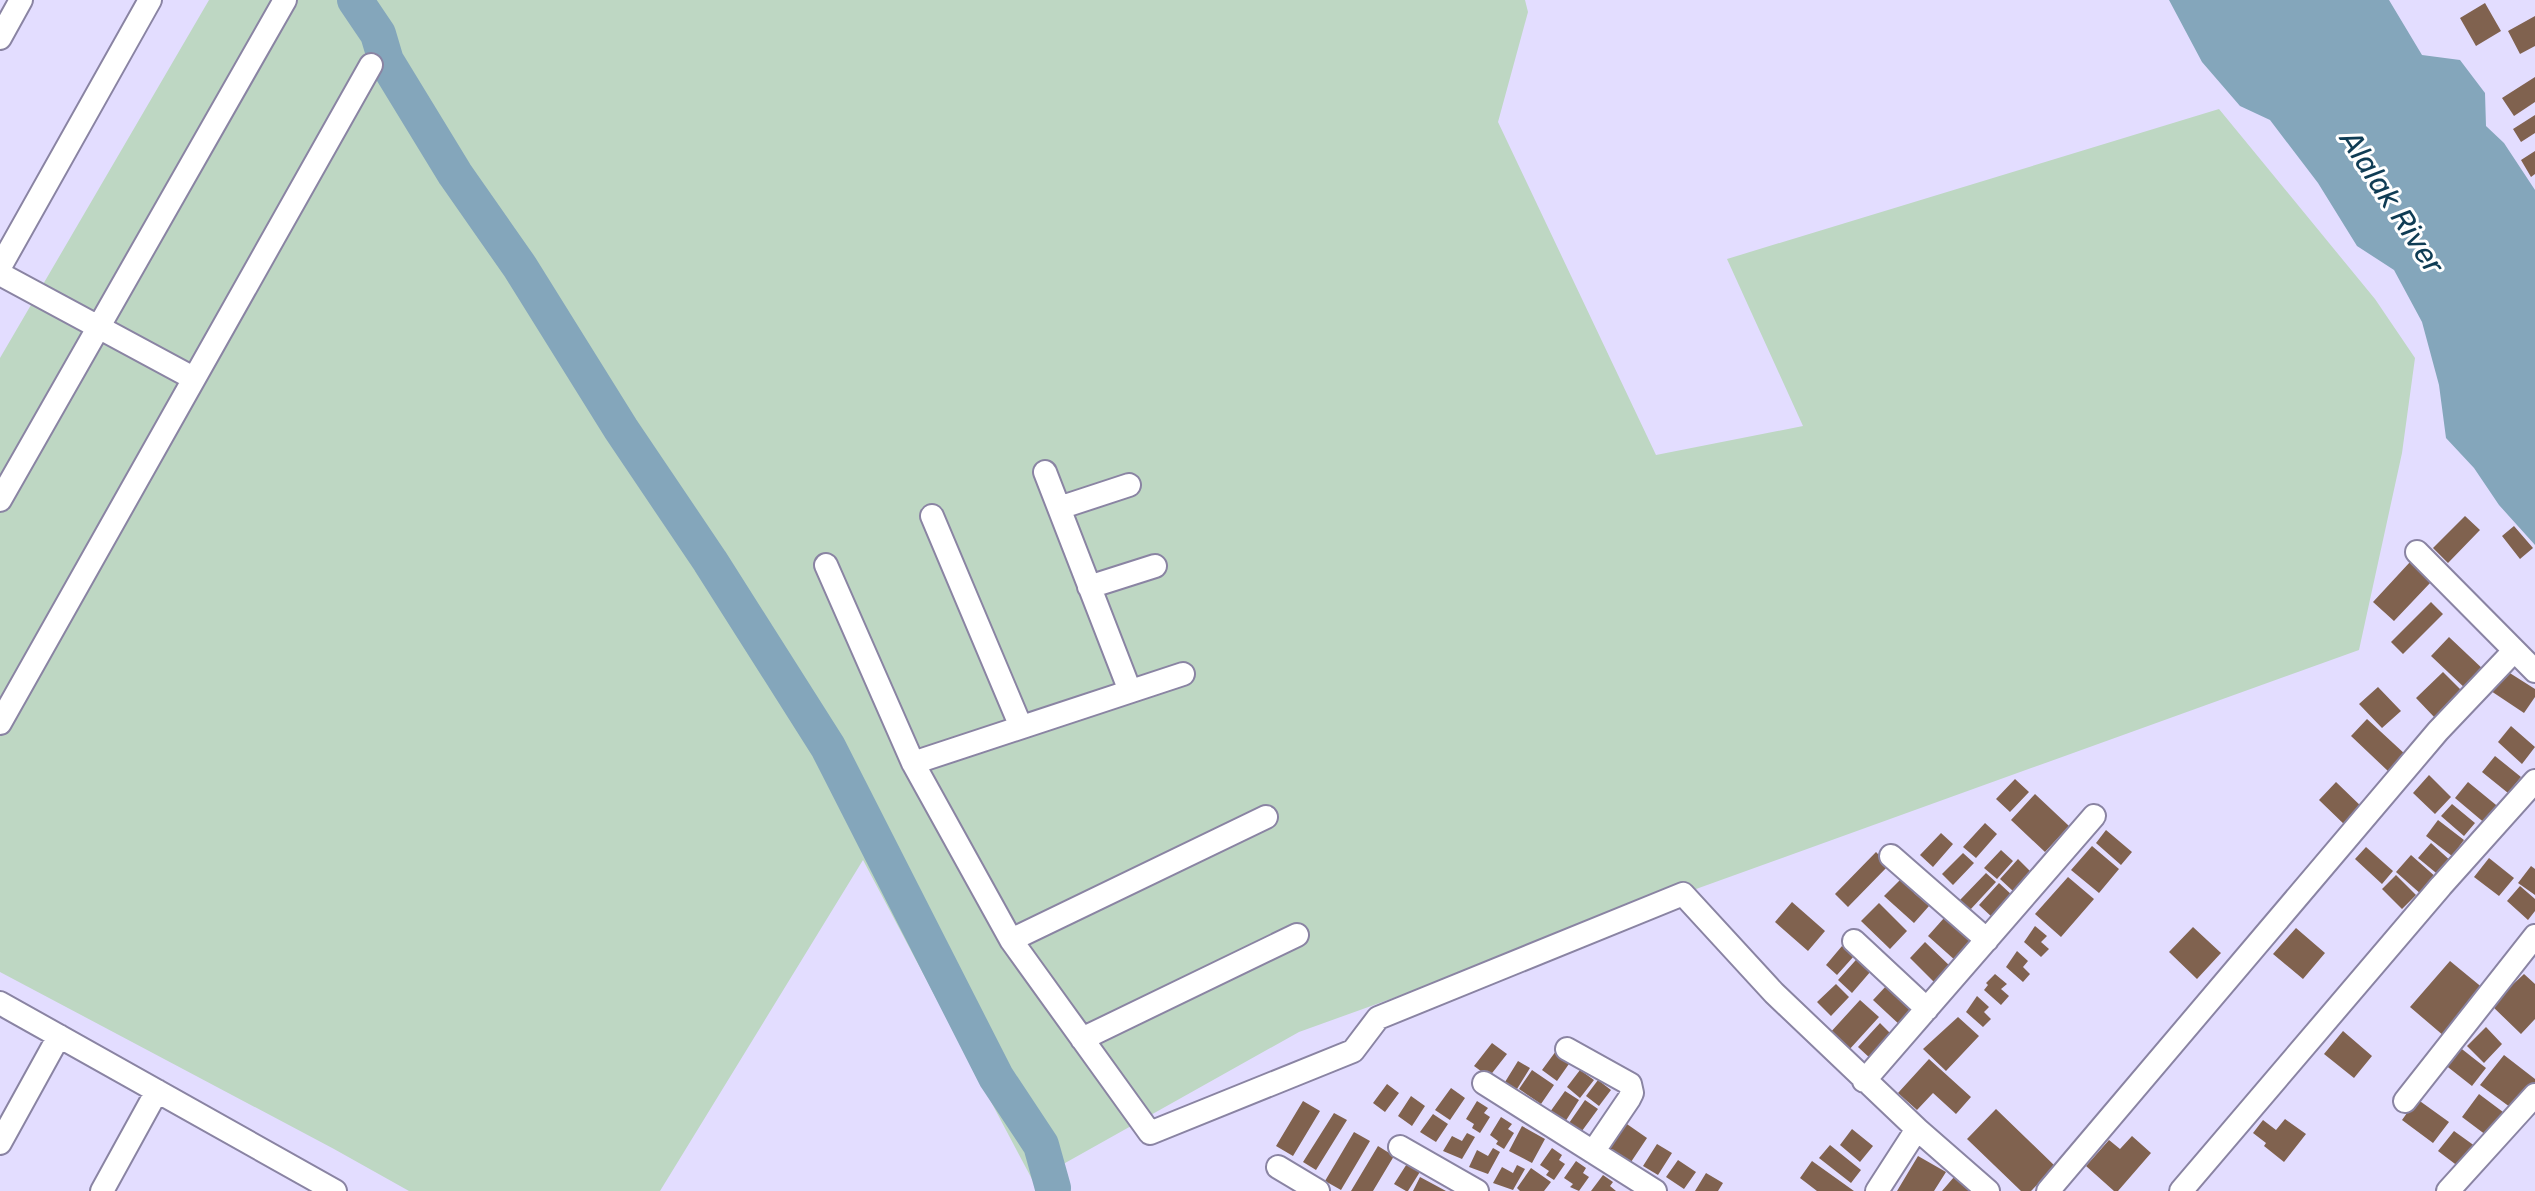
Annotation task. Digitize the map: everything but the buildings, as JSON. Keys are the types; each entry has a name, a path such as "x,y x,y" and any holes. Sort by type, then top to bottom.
{"street":[{"path":"0,38 21,0"},
{"path":"0,267 150,0"},
{"path":"0,500 285,0"},
{"path":"0,723 371,65"},
{"path":"0,274 193,378"},
{"path":"1045,472 1130,691"},
{"path":"1059,508 1129,485"},
{"path":"932,516 1021,727"},
{"path":"2417,552 2535,671"},
{"path":"826,565 913,763 1011,940 1150,1133 1353,1051 1378,1018 1683,894 1774,993 1864,1081 1988,1191"},
{"path":"1089,587 1155,566"},
{"path":"2048,1191 2438,731 2514,651"},
{"path":"913,763 1183,674"},
{"path":"2181,1191 2441,886 2535,781"},
{"path":"1864,1081 2094,816"},
{"path":"1011,940 1266,817"},
{"path":"1891,856 1987,940"},
{"path":"1082,1039 1297,935"},
{"path":"2405,1101 2535,936"},
{"path":"1854,941 1927,1009"},
{"path":"0,1003 335,1191"},
{"path":"0,1143 59,1036"},
{"path":"1567,1049 1630,1084 1632,1093 1629,1099 1593,1152"},
{"path":"1484,1083 1655,1191"},
{"path":"102,1191 157,1091"},
{"path":"2448,1191 2535,1095"},
{"path":"1877,1191 1917,1129"},
{"path":"1400,1147 1477,1191"},
{"path":"1278,1167 1318,1191"}],"green space":[{"path":"209,0 1525,0 1528,12 1498,122 1656,455 1803,426 1727,259 2219,109 2375,299 2415,358 2402,453 2359,650 1299,1032 1033,1181 863,860 660,1191 409,1191 0,972 0,358"}],"water":[{"name":"Alalak River","path":"2169,0 2389,0 2422,55 2460,60 2485,93 2486,126 2504,143 2535,190 2535,545 2446,438 2439,385 2422,322 2394,270 2357,246 2318,183 2270,120 2240,106 2202,62"}],"waterway":[{"path":"355,0 378,34 386,61 455,174 520,267 621,429 710,561 828,747 996,1077 1041,1145 1053,1188"}]}
